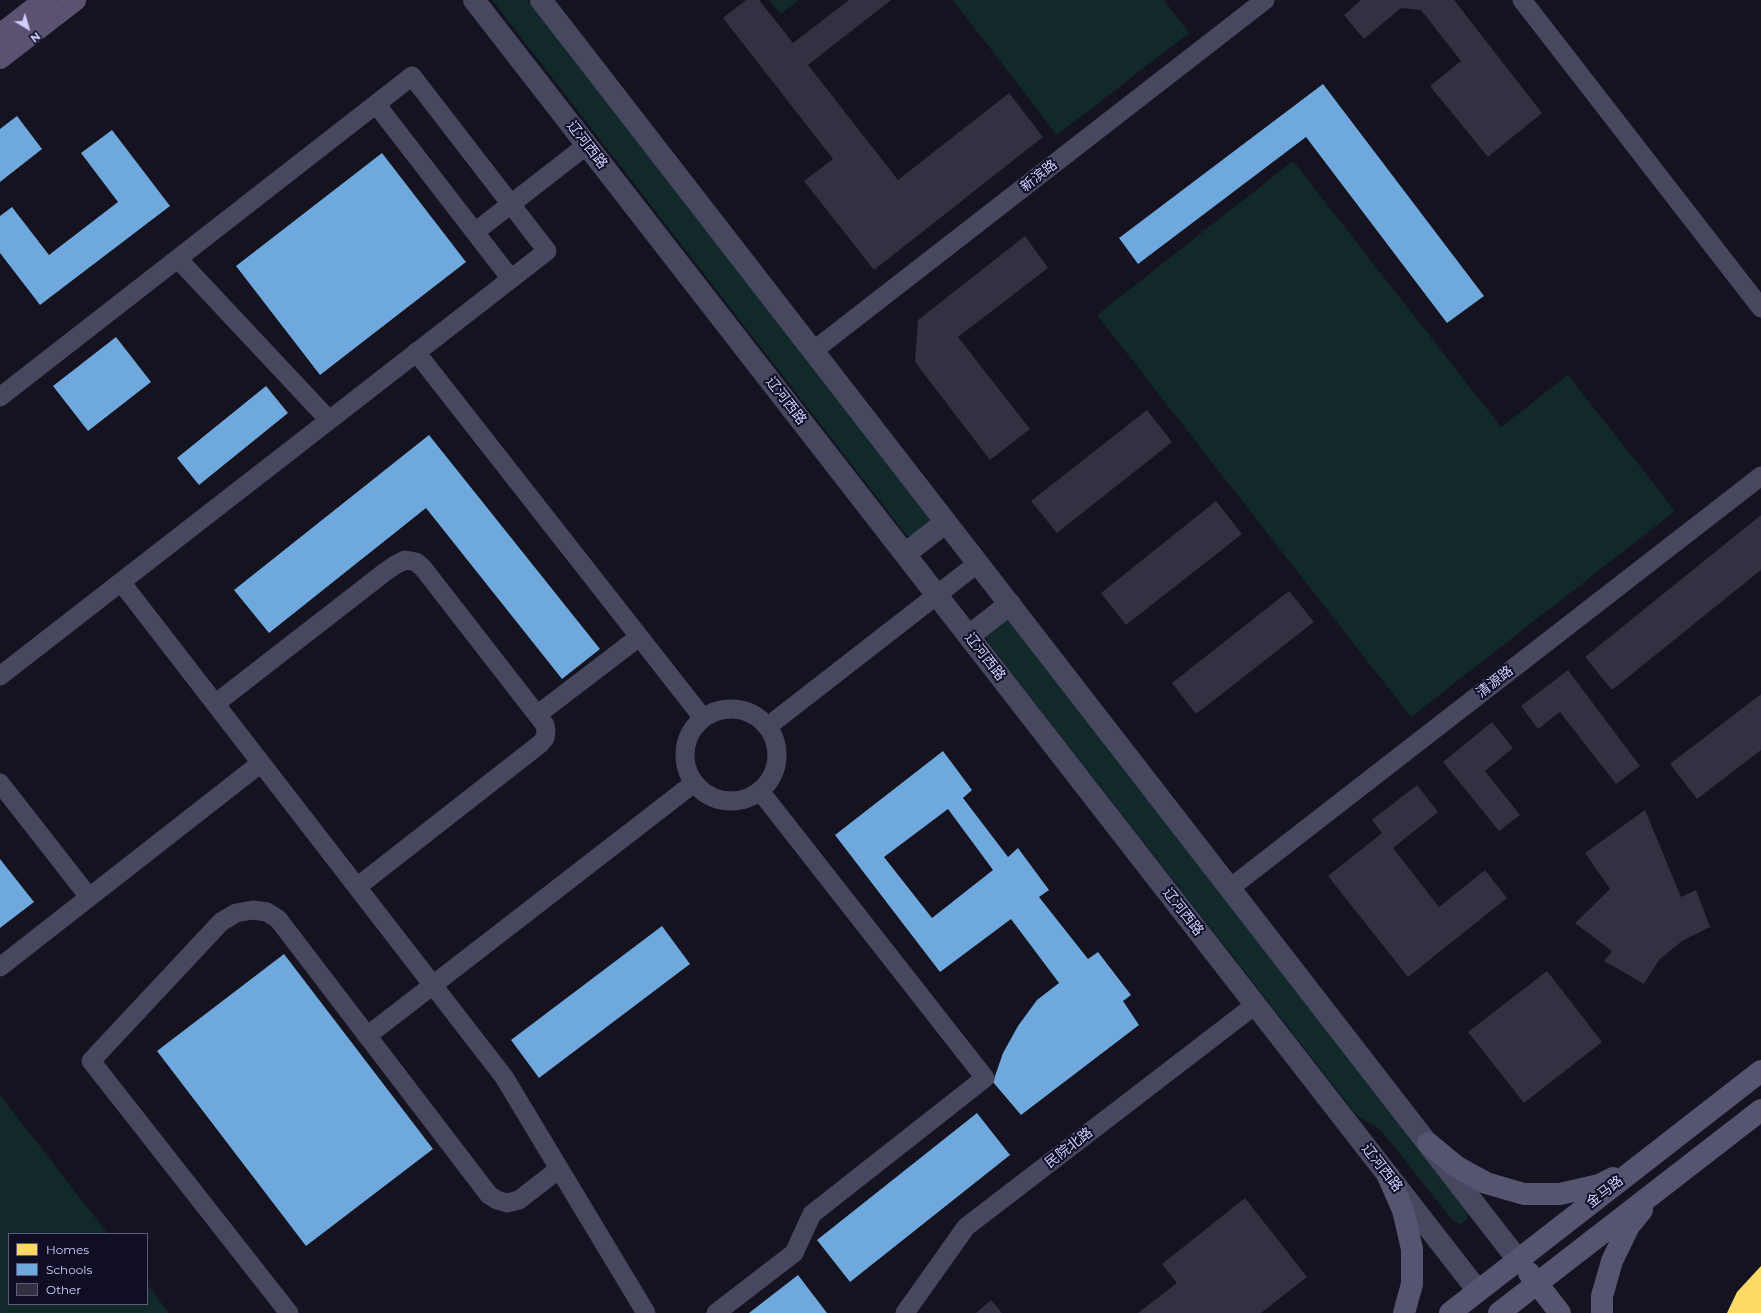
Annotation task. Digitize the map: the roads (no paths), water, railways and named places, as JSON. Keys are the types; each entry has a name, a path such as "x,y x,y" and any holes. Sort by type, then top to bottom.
{"main road":[{"path":"0,35 46,0"},
{"path":"0,58 74,0"},
{"name":"金马路","path":"1450,1313 1761,1071"},
{"path":"1499,1313 1761,1110"},
{"path":"1428,1143 1458,1167 1486,1183 1524,1194 1560,1194 1599,1185 1640,1166"},
{"path":"1388,1176 1403,1210 1412,1249 1412,1284 1404,1313"},
{"path":"1602,1313 1602,1296 1612,1261 1629,1226 1658,1190"},
{"path":"1518,1260 1560,1313"},
{"name":"辽河西路","path":"1478,1291 1495,1313"}],"street":[{"name":"辽河西路","path":"474,0 1478,1291"},
{"path":"541,0 1518,1260"},
{"name":"新滨路","path":"813,351 1265,0"},
{"path":"1522,0 1761,308"},
{"path":"0,397 412,76 547,251 0,676"},
{"path":"376,104 511,279"},
{"path":"475,232 587,145"},
{"path":"178,259 329,420"},
{"path":"416,352 703,718"},
{"name":"清源路","path":"1230,888 1761,476"},
{"path":"905,554 946,522"},
{"path":"215,704 395,564 405,560 416,562 423,568 545,725 545,738 540,744 357,888"},
{"path":"767,727 978,563"},
{"path":"121,582 504,1077 646,1313"},
{"path":"969,636 1010,604"},
{"path":"537,715 639,637"},
{"path":"733,709 748,712 762,720 767,727 772,733 777,748 776,764 770,779 760,791 747,798 733,801 718,799 705,793 694,783 686,764 685,756 687,742 693,729 703,718 717,711 733,709"},
{"path":"0,967 260,763"},
{"path":"0,783 89,897"},
{"path":"368,1036 694,783"},
{"path":"716,1313 794,1253 812,1214 985,1078 760,791"},
{"path":"289,1313 91,1061 221,922 236,913 253,910 267,912 278,919 489,1195 497,1200 507,1203 519,1200 559,1169"},
{"name":"民院北路","path":"905,1313 966,1227 1255,1005"}]}
